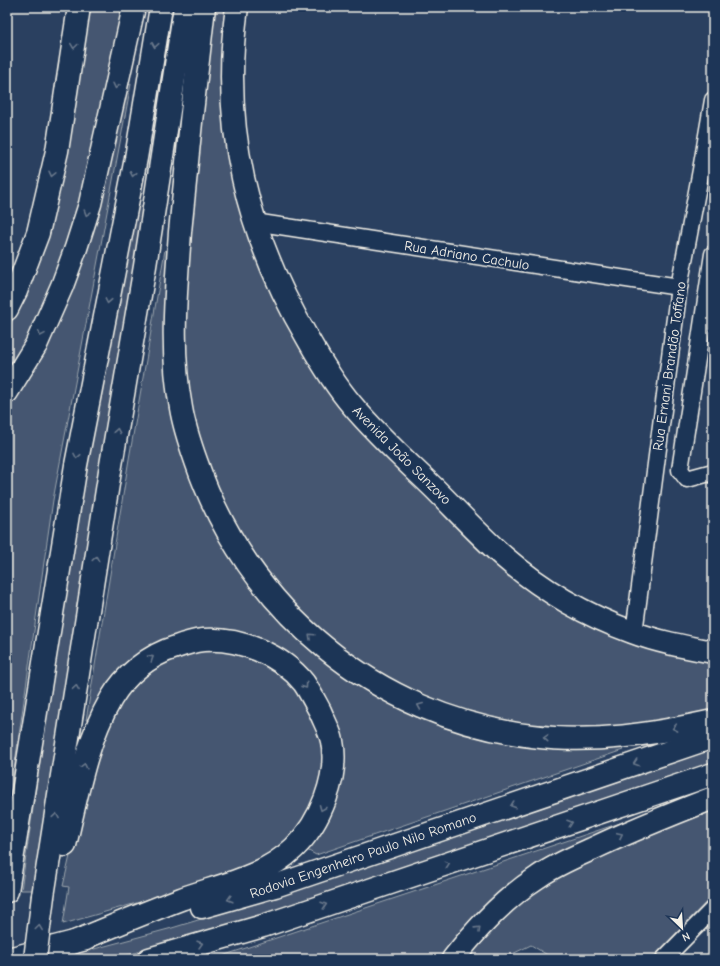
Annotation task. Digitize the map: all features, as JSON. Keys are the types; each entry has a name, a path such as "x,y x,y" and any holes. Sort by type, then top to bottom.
{"main road":[{"path":"7,309 16,291 38,233 57,150 79,7"},
{"path":"7,392 36,345 62,286 76,248 90,204 134,7"},
{"path":"7,892 70,496 136,158 161,7"},
{"path":"35,959 108,486 145,266 185,7"},
{"path":"204,7 186,169 177,273 174,318 176,366 181,409 200,472 221,522 241,555 264,587 290,616 316,640 346,664 384,688 418,705 458,721 496,731 534,737 568,739 631,736 713,721"},
{"name":"Avenida João Sanzovo","path":"237,7 232,39 231,92 236,138 244,182 254,222 271,267 302,328 324,366 350,404 376,432 504,556 538,583 568,603 634,633 672,644 713,652"},
{"path":"44,896 63,850 88,748 99,722 112,698 130,675 146,661 163,651 184,644 203,640 229,641 267,653 303,682 324,720 332,741 333,761 329,786 321,811 295,848 277,863 253,876 181,899 72,943"},
{"name":"Rodovia Engenheiro Paulo Nilo Romano","path":"8,959 72,943 275,886 713,737"},
{"path":"149,959 263,926 713,774"},
{"path":"453,959 471,935 494,913 538,876 566,860 634,829 713,798"}],"street":[{"name":"Rua Ernani Brandão Toffano","path":"634,633 679,287 707,168 713,100"},
{"name":"Rua Adriano Cachulo","path":"254,222 679,287"},
{"path":"707,474 687,479 680,470 707,336 713,254"},
{"path":"664,959 713,909"}],"shaded area":[{"path":"90,7 126,7 90,169 53,289 7,378 7,332 21,302 55,203 72,130"},
{"path":"214,7 227,7 224,28 223,61 226,110 317,374 595,626 623,640 656,650 713,661 713,714 597,732 515,726 444,705 379,674 351,656 299,611 251,556 208,471 190,403 183,359 189,223"},
{"path":"131,84 53,500 10,797 7,798 7,405 15,394 122,87"},
{"path":"138,205 145,206 88,540 34,890 21,890 59,632 87,461 119,290"},
{"path":"165,250 170,251 168,304 222,538 398,704 619,746 623,750 316,855 307,850 320,835 334,807 339,785 297,666 192,636 86,720"},
{"path":"193,648 239,649 284,674 313,711 326,760 315,806 289,843 231,876 63,924 69,887 63,886 92,761 115,706 152,664"},
{"path":"713,748 713,763 313,900 114,959 57,959 172,928 309,886"},
{"path":"713,808 713,895 651,959 554,959 531,945 502,959 467,959 509,914 506,911 558,875"},
{"path":"620,823 623,827 447,949 441,959 213,959"}]}
